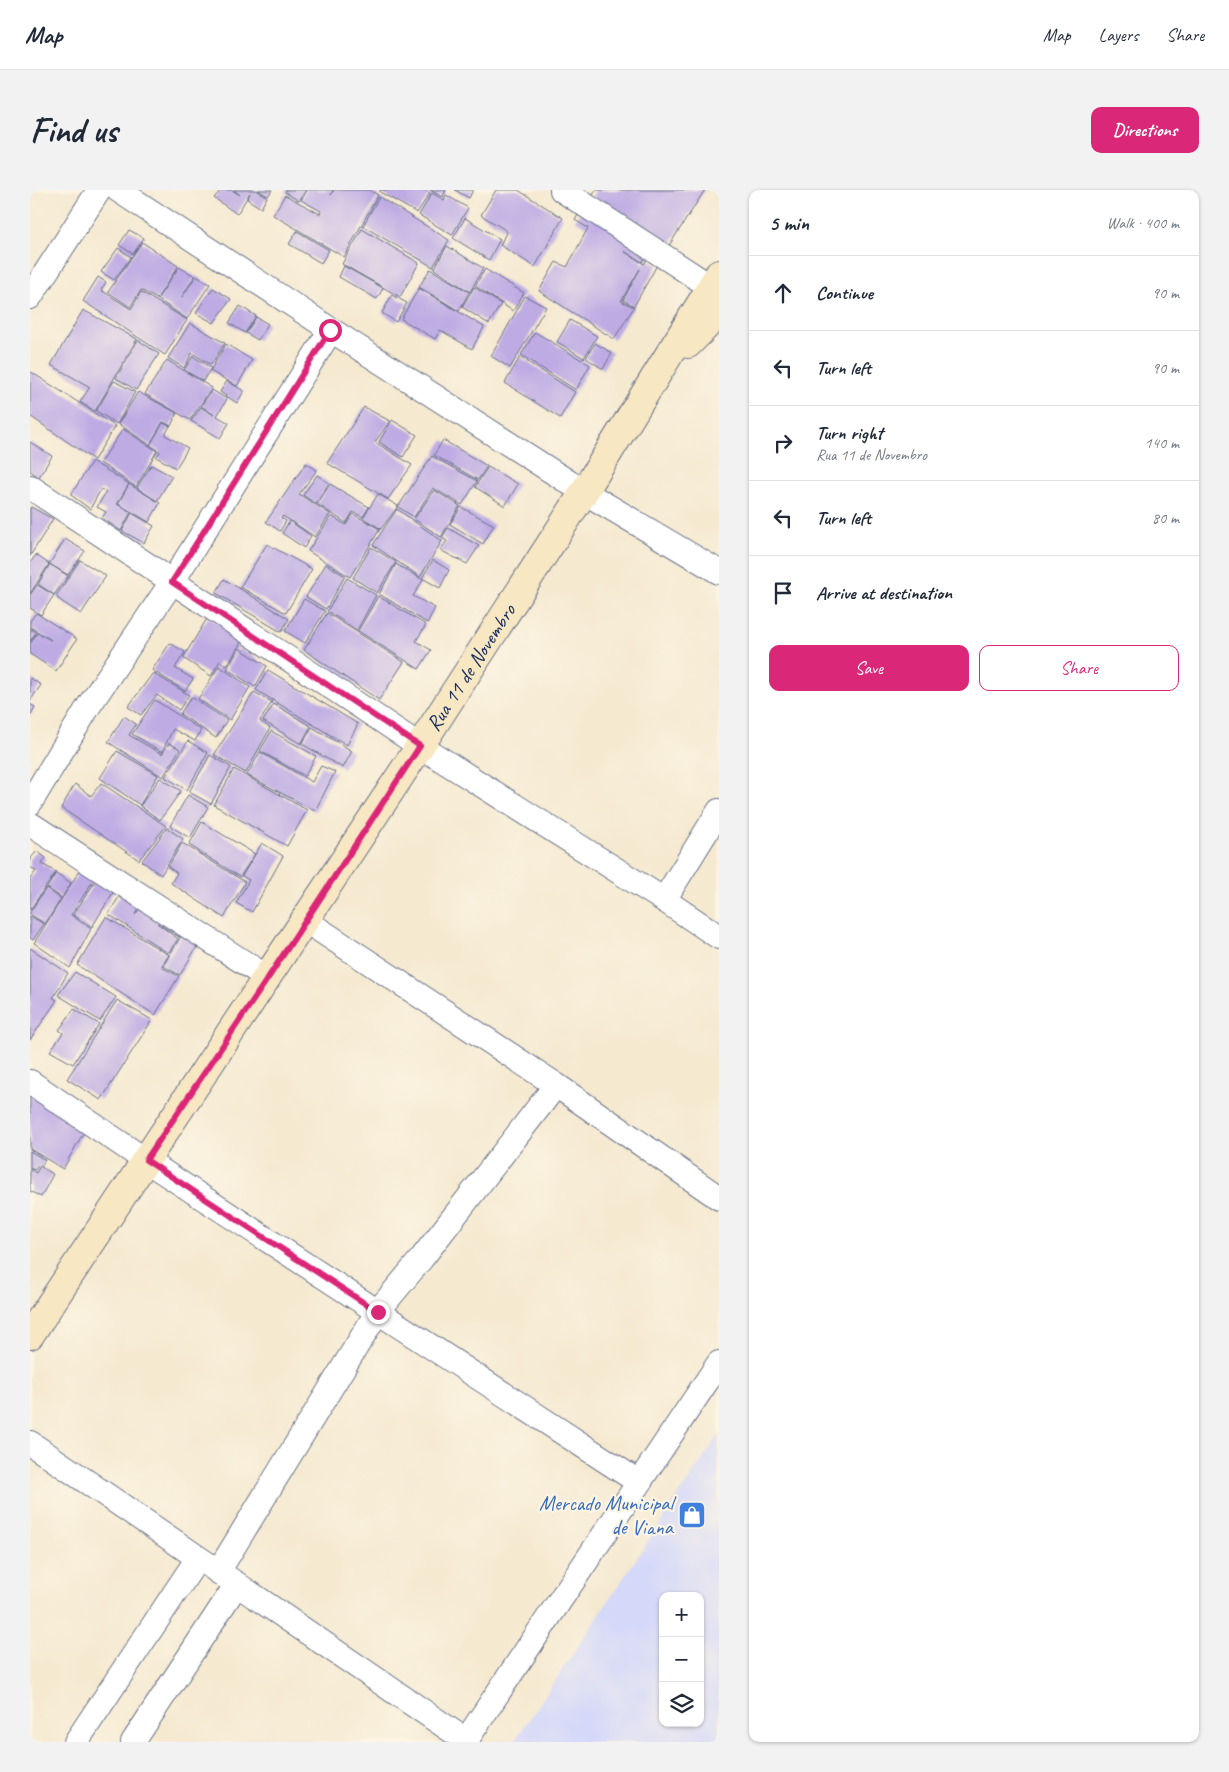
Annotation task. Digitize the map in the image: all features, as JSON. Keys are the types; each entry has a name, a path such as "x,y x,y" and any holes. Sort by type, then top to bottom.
{"main road":[{"name":"Rua 11 de Novembro","path":"30,1335 306,921 420,746 660,372 715,280"},
{"name":"Rua 11 de Novembro","path":"660,372 719,313"}],"street":[{"path":"30,297 99,190"},
{"path":"118,190 330,330 584,492 719,572"},
{"path":"562,190 715,280"},
{"path":"30,802 90,704 172,582 330,330"},
{"path":"30,487 420,746 664,900 719,937"},
{"path":"664,900 719,811"},
{"path":"30,824 268,978"},
{"path":"306,921 556,1085 719,1198"},
{"path":"30,1082 640,1483"},
{"path":"133,1742 378,1312 556,1085"},
{"path":"30,1443 466,1741 719,1363"},
{"path":"76,1742 198,1558"}],"shaded area":[{"name":"Mercado Municipal de Viana","path":"719,1435 719,1742 514,1742"}],"building":[{"path":"221,190 232,190 240,195 234,190 256,190 267,197 261,208 247,199 250,193 237,214 214,198"},
{"path":"258,190 272,190 268,196"},
{"path":"286,190 306,190 299,201 285,192"},
{"path":"307,190 333,190 331,195 334,190 369,190 378,195 344,257 273,215 285,195 320,214 321,211 301,200"},
{"path":"380,190 425,190 430,193 417,213 380,192"},
{"path":"430,190 446,190 443,197"},
{"path":"455,190 473,190 469,198"},
{"path":"496,190 518,190 563,218 535,267 500,245 507,231 481,215"},
{"path":"596,190 705,190 668,247 592,196"},
{"path":"432,193 444,200 446,195 468,208 452,235 419,215"},
{"path":"379,197 449,240 433,267 363,226"},
{"path":"582,209 649,252 642,262 624,251 644,264 647,259 657,265 634,306 623,300 640,269 621,301 634,307 614,339 539,291 556,262 567,267 588,228 575,220"},
{"path":"465,218 500,239 489,260 453,238"},
{"path":"362,229 419,263 400,297 342,264"},
{"path":"129,230 144,238 133,254 119,245"},
{"path":"297,231 329,250 321,263 289,244"},
{"path":"142,242 178,266 157,299 141,290 130,307 108,292"},
{"path":"447,246 483,268 470,292 434,269"},
{"path":"118,248 131,257 114,280 101,272"},
{"path":"344,266 383,288 377,299 339,277"},
{"path":"179,267 195,276 182,297 196,276 210,284 187,319 157,299"},
{"path":"430,269 469,292 459,311 419,287"},
{"path":"485,269 524,293 513,311 475,286"},
{"path":"98,277 106,282 101,290 131,309 141,292 187,320 165,355 83,301"},
{"path":"474,287 501,304 489,324 462,307"},
{"path":"213,288 231,299 214,323 196,313"},
{"path":"419,288 484,327 472,349 440,330 435,339 401,319"},
{"path":"392,295 407,303 396,322 382,313"},
{"path":"525,296 546,307 510,368 491,356"},
{"path":"240,306 256,316 245,333 229,323"},
{"path":"83,310 137,339 95,411 80,402 90,387 51,365"},
{"path":"256,317 268,324 258,340 246,333"},
{"path":"570,320 597,336 584,358 557,342"},
{"path":"190,323 225,343 211,365 192,353 184,368 168,358"},
{"path":"535,332 590,365 576,390 521,355"},
{"path":"138,340 159,354 136,390 116,378"},
{"path":"595,343 612,353 603,369 586,358"},
{"path":"226,344 252,360 237,386 210,371"},
{"path":"193,356 211,368 203,381 184,370"},
{"path":"520,357 575,392 560,418 505,383"},
{"path":"167,360 212,388 190,420 145,394"},
{"path":"31,372 115,426 94,460 30,416"},
{"path":"114,381 135,392 117,424 96,411"},
{"path":"227,381 244,391 237,403 220,392"},
{"path":"212,390 227,399 217,416 229,423 220,438 191,421 201,407 214,415 201,406"},
{"path":"138,392 177,413 171,426 163,422 150,445 118,424"},
{"path":"364,407 390,421 375,442 412,465 388,499 327,463"},
{"path":"392,420 417,435 403,457 379,442"},
{"path":"163,423 170,426 165,435 188,448 176,468 156,457 160,452 150,445"},
{"path":"123,429 157,451 136,487 100,463"},
{"path":"443,440 487,466 478,480 434,455"},
{"path":"30,442 52,456 39,477 30,471"},
{"path":"432,456 477,481 462,505 433,488 414,517 398,507"},
{"path":"92,461 129,484 117,504 131,512 121,531 102,518 106,512 97,507 106,492 101,489 90,509 71,495"},
{"path":"306,463 317,470 299,494 330,514 315,537 283,516 281,518 286,521 280,531 266,522"},
{"path":"151,465 172,476 157,501 137,488"},
{"path":"488,467 518,484 505,506 475,487"},
{"path":"317,475 329,483 316,504 303,495"},
{"path":"129,484 160,503 149,522 118,504"},
{"path":"330,484 369,507 363,517 353,512 346,523 317,504"},
{"path":"434,490 460,506 441,537 414,519"},
{"path":"378,494 398,506 381,529 363,518"},
{"path":"31,507 53,519 30,556 30,509"},
{"path":"461,507 494,525 483,544 450,524"},
{"path":"397,509 442,541 420,577 373,545"},
{"path":"132,513 154,526 144,543 122,531"},
{"path":"353,514 380,529 350,577 308,551 331,516 346,525"},
{"path":"290,521 311,536 304,548 282,533"},
{"path":"448,528 479,546 467,564 440,550 447,541 442,538"},
{"path":"65,539 85,551 68,575 48,563 50,563"},
{"path":"267,544 312,569 286,613 240,587"},
{"path":"371,547 396,562 377,593 353,578"},
{"path":"36,555 49,564 30,594 30,563"},
{"path":"80,560 106,576 81,614 56,596"},
{"path":"433,560 449,570 440,588 422,578"},
{"path":"50,564 68,576 54,595 38,584"},
{"path":"326,564 345,576 326,609 306,597"},
{"path":"396,564 423,580 413,596 435,608 427,623 379,594"},
{"path":"347,578 376,595 357,630 327,611"},
{"path":"224,579 289,619 281,632 216,593"},
{"path":"37,585 54,595 41,615 30,608 30,595"},
{"path":"378,596 426,625 416,641 431,650 419,669 358,631"},
{"path":"304,599 325,611 305,643 285,631"},
{"path":"36,613 77,639 56,671 30,654 30,644 37,633 51,640 30,627 30,621"},
{"path":"327,613 404,662 379,700 304,650"},
{"path":"208,617 243,639 227,666 220,661 211,676 183,658"},
{"path":"30,629 36,632 30,642"},
{"path":"170,643 185,652 175,668 193,679 185,691 152,670"},
{"path":"239,648 267,666 255,687 227,669"},
{"path":"219,666 250,687 230,720 198,699"},
{"path":"268,670 358,724 347,745 256,690"},
{"path":"153,673 189,695 179,710 157,695 141,715 128,707"},
{"path":"30,678 41,685 30,701"},
{"path":"254,692 272,702 260,721 270,728 246,773 214,755"},
{"path":"191,697 227,720 216,738 180,714"},
{"path":"155,700 201,730 195,741 173,729 162,752 132,734"},
{"path":"30,704 35,707 30,716"},
{"path":"274,704 311,726 301,744 263,721"},
{"path":"124,716 136,724 129,735 162,754 169,743 180,749 163,777 108,742"},
{"path":"312,727 352,751 343,768 302,744"},
{"path":"271,731 316,756 305,776 260,751"},
{"path":"188,741 208,753 187,790 165,777"},
{"path":"117,751 158,775 140,805 100,778"},
{"path":"260,752 312,782 321,766 335,772 315,811 247,775"},
{"path":"210,755 231,767 211,804 189,792"},
{"path":"234,769 307,810 287,846 214,805"},
{"path":"160,778 181,791 160,820 140,806"},
{"path":"101,783 166,826 139,860 61,808 75,784 91,796"},
{"path":"188,795 208,807 190,838 170,826"},
{"path":"202,822 255,854 240,877 189,845"},
{"path":"167,828 183,839 161,875 142,861"},
{"path":"182,843 245,882 224,918 171,883 177,873 168,867"},
{"path":"262,843 283,856 252,912 236,903 249,880 242,876"},
{"path":"37,851 46,858 42,864 56,872 30,910 30,879 36,871 30,867 30,859"},
{"path":"83,865 98,873 71,915 91,929 70,968 34,943"},
{"path":"56,873 71,883 62,898 47,888"},
{"path":"100,874 117,886 92,927 73,915"},
{"path":"46,888 61,899 45,924 30,914 30,912"},
{"path":"123,891 142,903 135,915 143,903 201,940 180,975 163,966 181,936 179,937 157,923 178,939 168,953 108,914"},
{"path":"30,916 44,924 33,940 30,938"},
{"path":"106,917 169,955 161,967 179,976 155,1015 77,965"},
{"path":"30,948 68,973 53,998 57,1000 30,1040"},
{"path":"75,972 116,997 100,1021 58,995"},
{"path":"117,1000 152,1020 101,1100 67,1079"},
{"path":"74,1009 99,1024 73,1064 50,1051 63,1033 59,1030"},
{"path":"30,1095 85,1130 63,1169 30,1149"},
{"path":"30,1151 45,1160 41,1167 53,1174 41,1197 30,1191 30,1169 36,1173 40,1166 38,1165 35,1170 30,1168"}],"place":[{"name":"Mercado Municipal de Viana","path":"692,1515"}],"route":[{"path":"330,330 172,582 420,746 146,1160 378,1312"}]}
